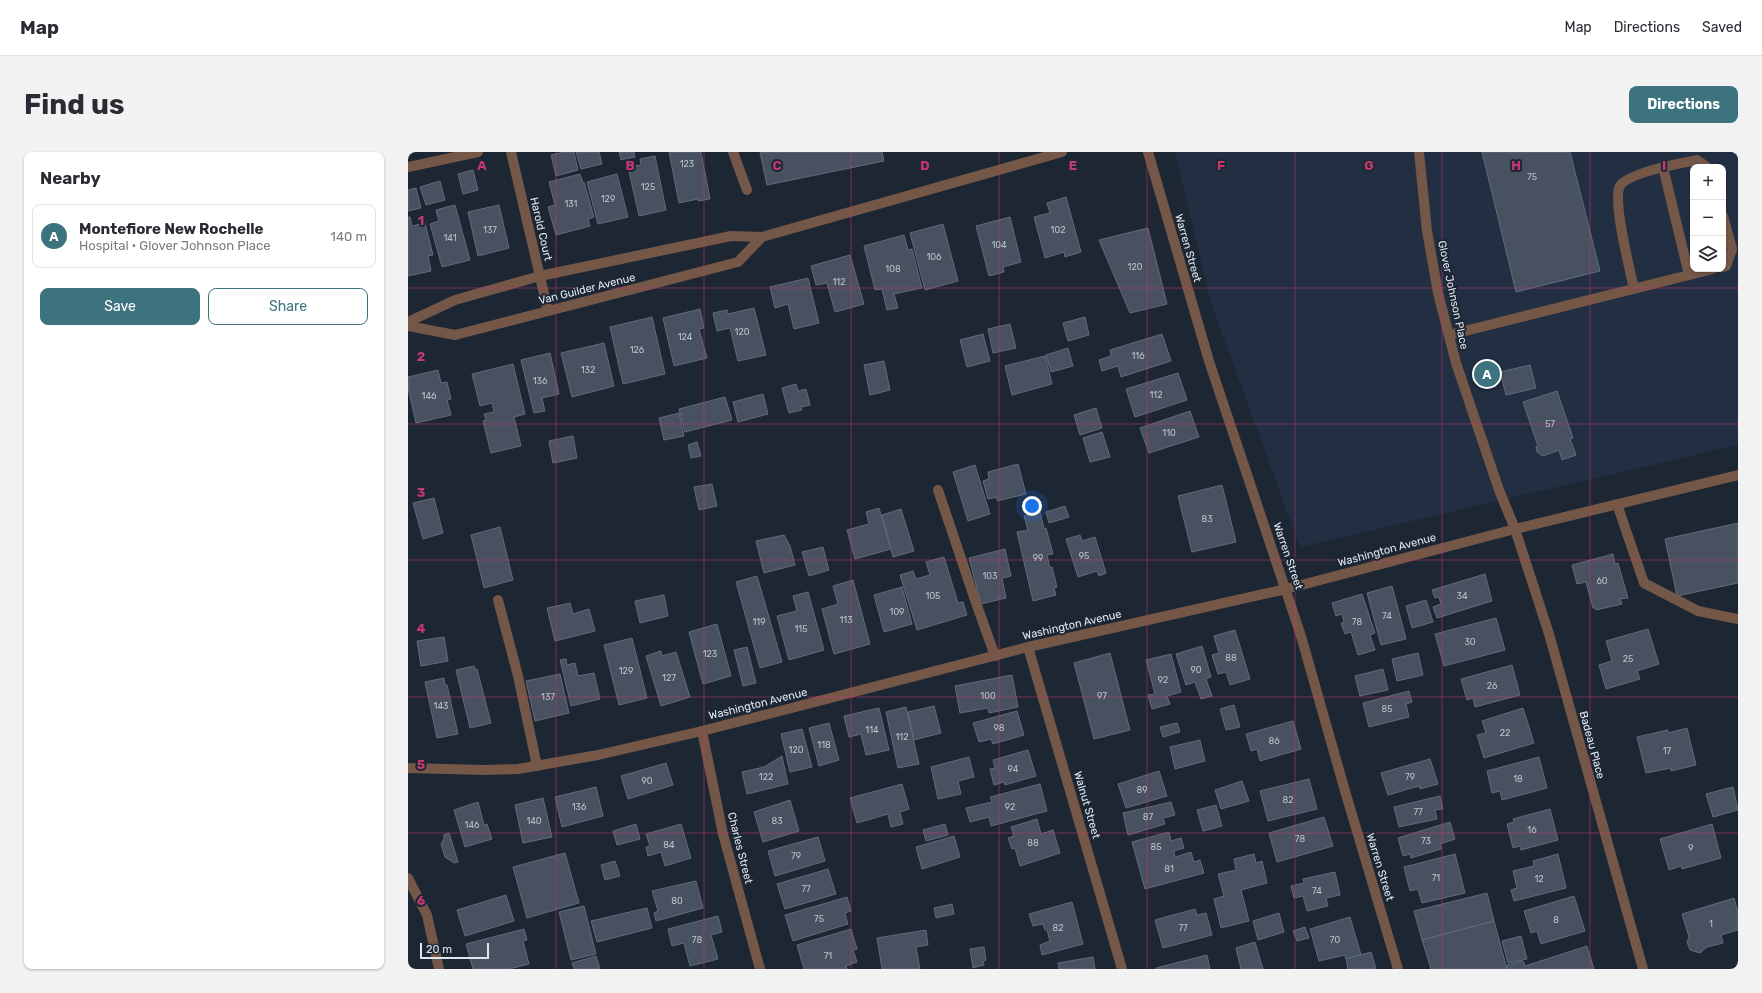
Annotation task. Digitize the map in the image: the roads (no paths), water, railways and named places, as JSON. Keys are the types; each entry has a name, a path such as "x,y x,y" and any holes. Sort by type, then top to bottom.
{"street":[{"path":"408,168 478,152"},
{"name":"Harold Court","path":"512,152 548,311"},
{"path":"733,152 746,190"},
{"name":"Van Guilder Avenue","path":"408,322 455,300 540,276 731,236 762,237 1062,152"},
{"name":"Warren Street","path":"1148,152 1209,362 1286,589 1398,969"},
{"name":"Glover Johnson Place","path":"1419,152 1427,231 1438,293 1456,363 1498,490 1516,529"},
{"path":"1634,289 1617,199 1620,186 1630,177 1663,167 1697,160 1703,164"},
{"path":"1663,167 1689,275"},
{"path":"1726,227 1732,249 1726,266"},
{"name":"Van Guilder Avenue","path":"408,326 455,335 738,262 762,237"},
{"path":"1449,334 1701,272"},
{"name":"Washington Avenue","path":"408,768 485,770 518,769 598,755 702,731 1028,647 1286,589 1516,529 1738,475"},
{"path":"938,490 995,656"},
{"path":"1617,504 1644,583 1698,611 1738,620"},
{"name":"Badeau Place","path":"1516,529 1549,634 1643,969"},
{"path":"498,600 518,676 537,766"},
{"name":"Walnut Street","path":"1028,647 1122,969"},
{"name":"Charles Street","path":"702,731 724,834 760,969"},
{"path":"408,878 427,915 439,969"}],"place":[{"name":"Montefiore New Rochelle","path":"1487,374"}]}
